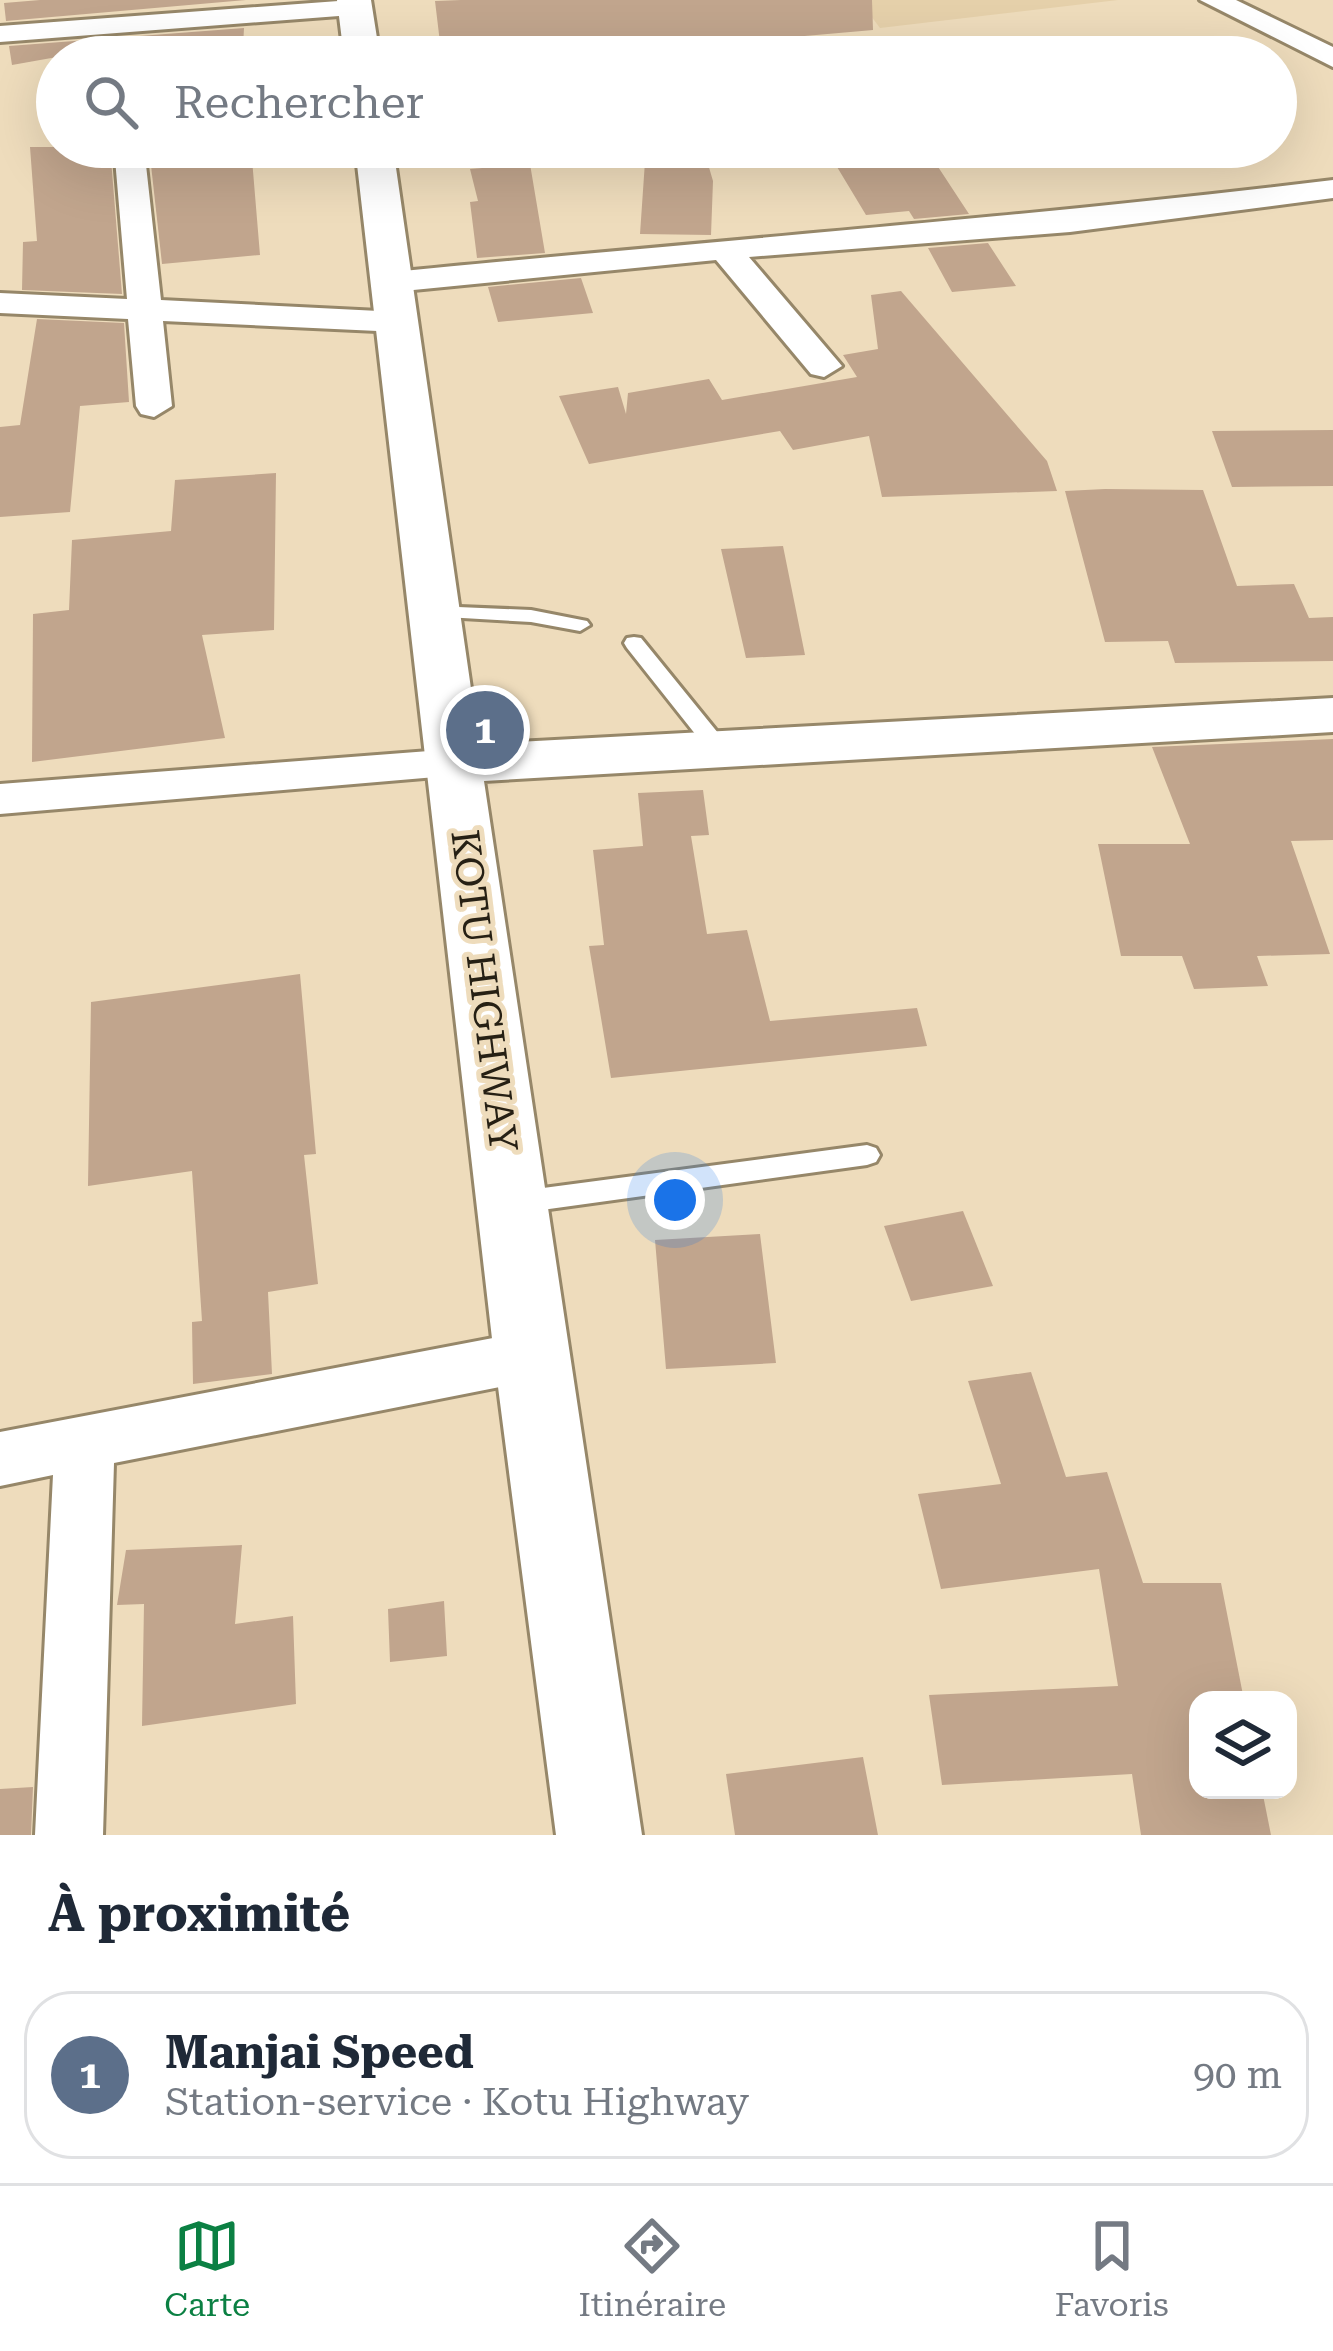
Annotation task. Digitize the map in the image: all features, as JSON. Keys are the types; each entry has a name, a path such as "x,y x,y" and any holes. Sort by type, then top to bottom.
{"street":[{"path":"1214,0 1291,36"},
{"path":"0,34 78,13 117,23 354,4 359,36"},
{"path":"117,23 118,36"},
{"path":"1297,39 1328,53"},
{"path":"131,168 154,406"},
{"name":"KOTU HIGHWAY","path":"377,168 530,1356 599,1835"},
{"path":"0,303 145,310 396,302 725,250 945,228 1070,222 1333,189"},
{"path":"725,250 824,366"},
{"path":"0,799 455,764 1333,715"},
{"path":"0,1459 530,1356"},
{"path":"70,1835 85,1443"}],"lane":[{"path":"435,611 531,616 580,625"},
{"path":"634,643 719,749"},
{"path":"511,1203 867,1155"}],"shaded area":[{"path":"859,0 1118,0 880,28"}],"building":[{"path":"246,0 6,21 4,3"},
{"path":"872,0 873,30 805,36 439,36 435,1"},
{"path":"244,28 244,36 140,36"},
{"path":"36,44 36,61 12,65 9,46"},
{"path":"30,147 36,147 36,168 112,168 122,294 22,290 23,242 37,241"},
{"path":"151,168 253,168 260,255 162,264"},
{"path":"531,168 545,253 477,258 470,202 478,201 470,169"},
{"path":"645,168 709,168 711,235 640,234"},
{"path":"838,168 939,168 969,214 914,219 909,211 866,215"},
{"path":"988,243 1016,286 952,292 928,248"},
{"path":"581,278 593,313 498,322 488,287"},
{"path":"901,291 1047,461 1057,491 882,497 869,436 793,450 780,431 589,464 559,396 618,387 626,414 628,393 709,379 722,400 857,377 843,355 878,349 871,295"},
{"path":"37,319 124,323 129,402 80,406 70,512 0,517 0,427 20,425"},
{"path":"1333,430 1333,486 1232,487 1212,431"},
{"path":"276,473 274,630 202,635 225,738 32,762 33,614 69,610 72,540 171,531 175,480"},
{"path":"1203,490 1237,586 1294,584 1309,618 1333,617 1333,661 1175,663 1168,641 1105,642 1065,491"},
{"path":"783,546 805,655 746,658 721,549"},
{"path":"1333,739 1333,840 1291,841 1330,954 1257,956 1268,986 1194,989 1182,956 1121,956 1098,844 1190,844 1152,747"},
{"path":"703,790 709,835 691,836 707,934 747,930 770,1021 917,1008 927,1046 611,1078 589,946 604,945 593,850 643,846 638,793"},
{"path":"300,974 316,1154 304,1155 318,1284 268,1292 272,1374 193,1384 192,1322 202,1321 192,1171 88,1186 91,1002"},
{"path":"963,1211 993,1286 911,1301 884,1226"},
{"path":"760,1234 776,1363 666,1369 655,1240"},
{"path":"1031,1372 1066,1477 1107,1472 1143,1583 1221,1583 1242,1691 1189,1691 1189,1799 1264,1799 1271,1835 1141,1835 1132,1774 942,1785 929,1695 1118,1686 1099,1569 941,1589 918,1494 1001,1484 968,1381"},
{"path":"242,1545 235,1624 293,1616 296,1704 142,1726 144,1604 117,1605 126,1550"},
{"path":"444,1601 447,1656 390,1662 388,1609"},
{"path":"863,1757 878,1835 735,1835 726,1774"},
{"path":"33,1787 31,1835 0,1835 0,1789"}],"place":[{"name":"Manjai Speed","path":"485,730"}]}
